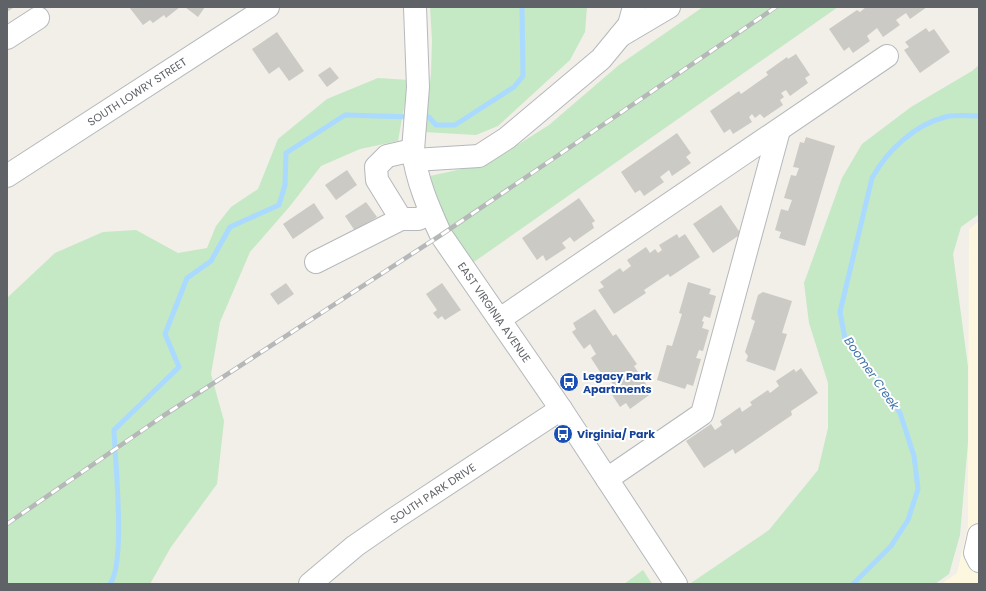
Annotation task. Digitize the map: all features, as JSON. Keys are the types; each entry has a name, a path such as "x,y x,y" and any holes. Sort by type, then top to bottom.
{"street":[{"name":"SOUTH LOWRY STREET","path":"7,176 268,7"},
{"name":"EAST VIRGINIA AVENUE","path":"415,7 418,87 414,124 414,155 431,213 441,235 561,409 676,584"},
{"path":"401,219 378,180 376,167 387,156 480,156 507,138 602,59 629,25 634,7"},
{"path":"619,37 669,7"},
{"path":"7,38 38,18"},
{"path":"500,319 887,56"},
{"path":"607,478 702,414 779,130"},
{"path":"316,262 401,219 418,219 431,213"},
{"name":"SOUTH PARK DRIVE","path":"310,584 355,546 561,409"},
{"path":"979,535 975,553 979,561"}],"shaded area":[{"path":"979,221 979,584 941,584 957,573 968,526 969,229"}],"green space":[{"path":"430,7 587,7 585,32 570,60 498,126 476,135 424,132 431,74 432,40"},
{"path":"703,7 838,7 471,264 451,234 430,176 489,163 549,125 619,65"},
{"path":"979,65 979,214 961,227 953,254 968,367 968,442 960,535 949,574 935,584 692,584 691,583 769,530 818,470 828,428 828,383 809,323 804,283 842,178 862,144 911,107 972,71"},
{"path":"378,78 409,80 398,141 360,149 321,166 290,206 250,252 220,322 211,374 224,421 217,484 171,547 150,584 7,584 7,298 55,253 103,232 136,230 178,253 207,248 216,226 231,207 258,189 278,139 327,99"},
{"path":"643,570 652,584 624,584"}],"building":[{"path":"7,7 12,7 13,8 7,12"},
{"path":"129,7 180,7 166,18 164,15 153,23 150,20 143,25"},
{"path":"185,7 205,7 198,17"},
{"path":"866,7 927,7 910,19 906,13 896,20 900,25 883,37 877,28 867,36 870,41 853,53 849,47 844,51 829,29 857,10 860,12"},
{"path":"926,28 929,32 934,29 950,52 920,73 904,50 909,47 905,42"},
{"path":"277,32 304,71 289,81 279,67 269,74 252,49"},
{"path":"796,54 810,75 805,78 808,83 790,96 786,90 781,93 784,97 780,100 783,105 764,118 760,114 755,118 752,114 749,117 752,122 733,134 730,129 724,133 710,111 739,91 741,94 768,75 766,72 787,57 788,59"},
{"path":"330,67 339,78 327,87 318,75"},
{"path":"677,133 691,153 686,157 691,163 672,176 669,170 660,177 664,182 644,196 640,190 635,193 621,172"},
{"path":"806,137 835,146 805,246 779,238 781,232 775,230 781,209 788,211 792,200 784,198 791,175 796,176 799,168 793,167 800,142 804,143"},
{"path":"347,170 357,185 336,200 325,185"},
{"path":"579,198 595,221 592,223 594,228 574,242 570,237 562,243 566,248 546,261 543,255 537,260 522,238"},
{"path":"366,202 377,217 355,231 345,216"},
{"path":"314,203 324,218 293,239 283,224"},
{"path":"721,205 741,234 713,253 693,224"},
{"path":"677,234 679,238 685,234 700,257 670,277 668,274 644,290 646,293 614,314 598,290 604,287 600,282 620,268 623,272 631,266 627,260 646,247 650,253 655,249 658,253 662,250 659,245"},
{"path":"688,282 711,289 709,294 716,296 710,318 704,316 702,321 704,322 702,328 709,330 703,351 699,350 696,358 701,359 693,386 687,384 685,389 657,380 667,345 672,346 682,314 679,313"},
{"path":"286,283 294,294 278,305 270,294"},
{"path":"442,283 461,310 445,320 442,316 438,319 433,313 437,310 426,294"},
{"path":"763,292 792,301 782,333 787,334 775,371 746,361 748,356 745,352 755,321 751,319 758,295"},
{"path":"595,309 613,336 616,334 637,364 634,366 652,393 630,409 626,403 620,407 607,387 613,384 608,378 611,376 610,374 604,378 591,358 596,354 590,344 584,349 572,332 576,329 573,323"},
{"path":"801,368 818,393 791,411 792,415 735,454 733,449 704,468 686,441 711,424 715,430 722,425 720,421 740,407 742,412 752,405 750,402 768,390 770,393 779,386 776,381 794,369 796,372"}],"waterway":[{"path":"421,117 429,117 436,125 455,125 514,87 523,76 522,7"},
{"path":"110,584 115,572 118,555 119,534 114,430 179,367 165,334 187,278 211,261 230,227 279,205 285,185 286,153 345,115 411,117"},
{"name":"Boomer Creek","path":"853,584 891,546 908,520 918,489 914,456 900,413 880,381 845,339 840,312 872,178 885,158 902,140 923,126 949,116 979,116"}],"railway":[{"path":"7,524 163,416 441,235 776,7"}],"place":[{"name":"Legacy Park Apartments","path":"569,382"},
{"name":"Virginia/ Park","path":"563,434"}]}
